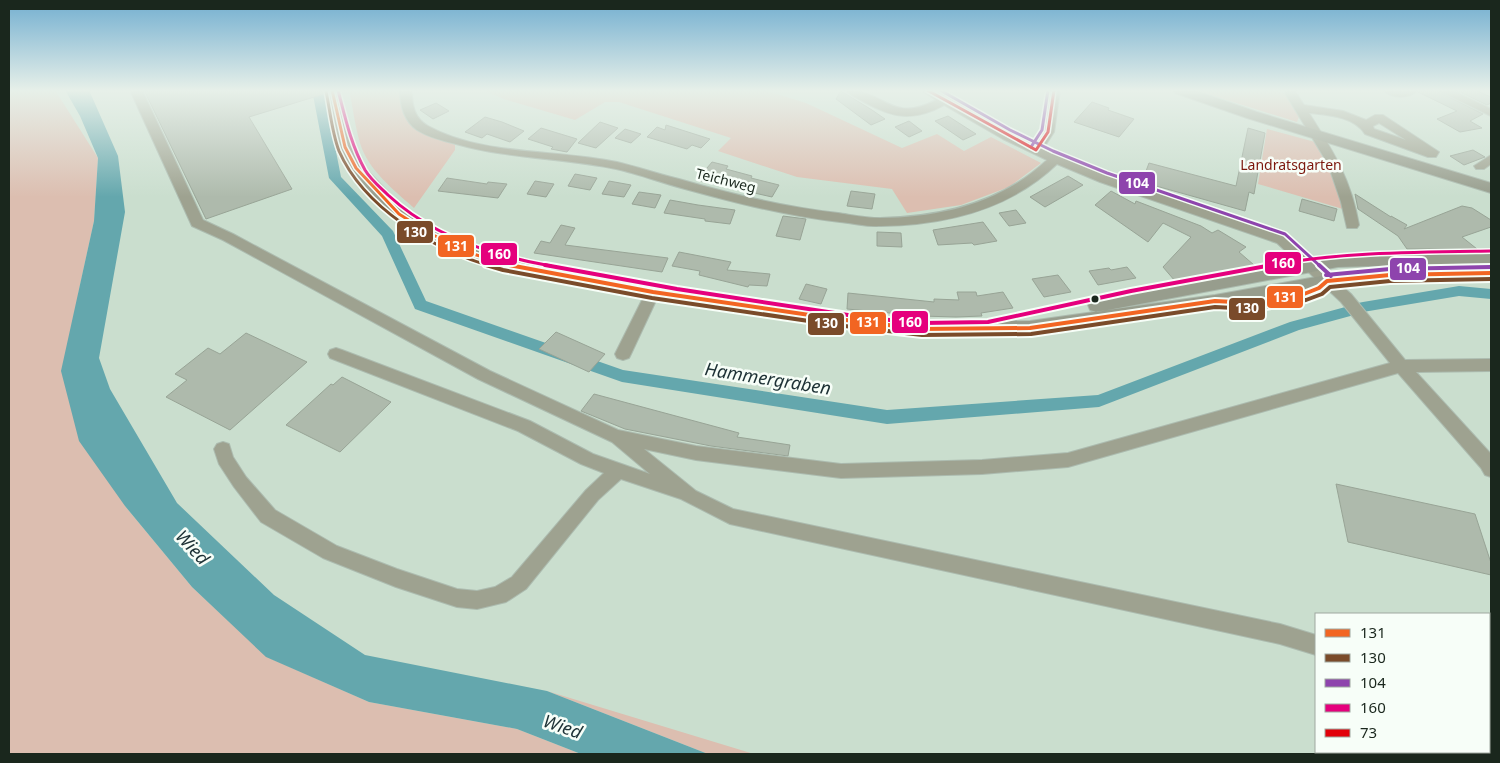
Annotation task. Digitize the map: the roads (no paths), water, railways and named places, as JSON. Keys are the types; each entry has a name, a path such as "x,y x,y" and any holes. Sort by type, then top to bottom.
{"main road":[{"path":"339,126 356,168 382,198 399,214 429,233 473,254 504,264 653,292 837,319 922,329 1030,328 1215,301 1328,281 1390,276 1491,273"},
{"path":"1289,126 1491,188"},
{"path":"1332,138 1385,150 1491,181"},
{"path":"999,327 1172,290 1310,265 1368,259 1491,257"}],"street":[{"path":"152,126 197,223 228,237 484,375 615,436 696,453 841,471 982,467 1058,461 1401,366 1491,365"},
{"name":"Teichweg","path":"420,126 425,130 460,142 610,164 736,199 815,216 882,222 917,220 960,212 1011,195 1042,174 1056,159"},
{"path":"992,126 1036,150 1105,179 1282,240 1346,298 1401,366 1491,466"},
{"path":"1036,150 1048,132 1049,126"},
{"path":"1310,126 1334,164 1348,202 1352,225"},
{"path":"1480,166 1491,159"},
{"path":"623,354 653,292"},
{"path":"336,354 524,426 587,459 690,496 730,516 1280,634 1315,645"},
{"path":"615,436 690,496"},
{"path":"223,449 225,459 235,474 268,516 330,552 396,578 457,598 477,600 499,595 519,583 592,495 619,470"}],"lane":[{"path":"1366,126 1369,131 1432,154 1433,152 1391,126"}],"water":[{"name":"Wied","path":"84,126 105,126 118,156 125,212 99,358 110,389 177,503 274,595 365,655 547,691 708,754 581,754 517,729 369,702 266,657 192,587 125,506 79,441 61,371 94,221 98,158"}],"waterway":[{"name":"Hammergraben","path":"325,126 335,178 388,234 420,305 622,376 887,417 1099,401 1295,326 1349,311"},
{"name":"Hammergraben","path":"1363,307 1459,291 1491,294"}],"park label":[{"name":"Landratsgarten","path":"1291,164"}]}
